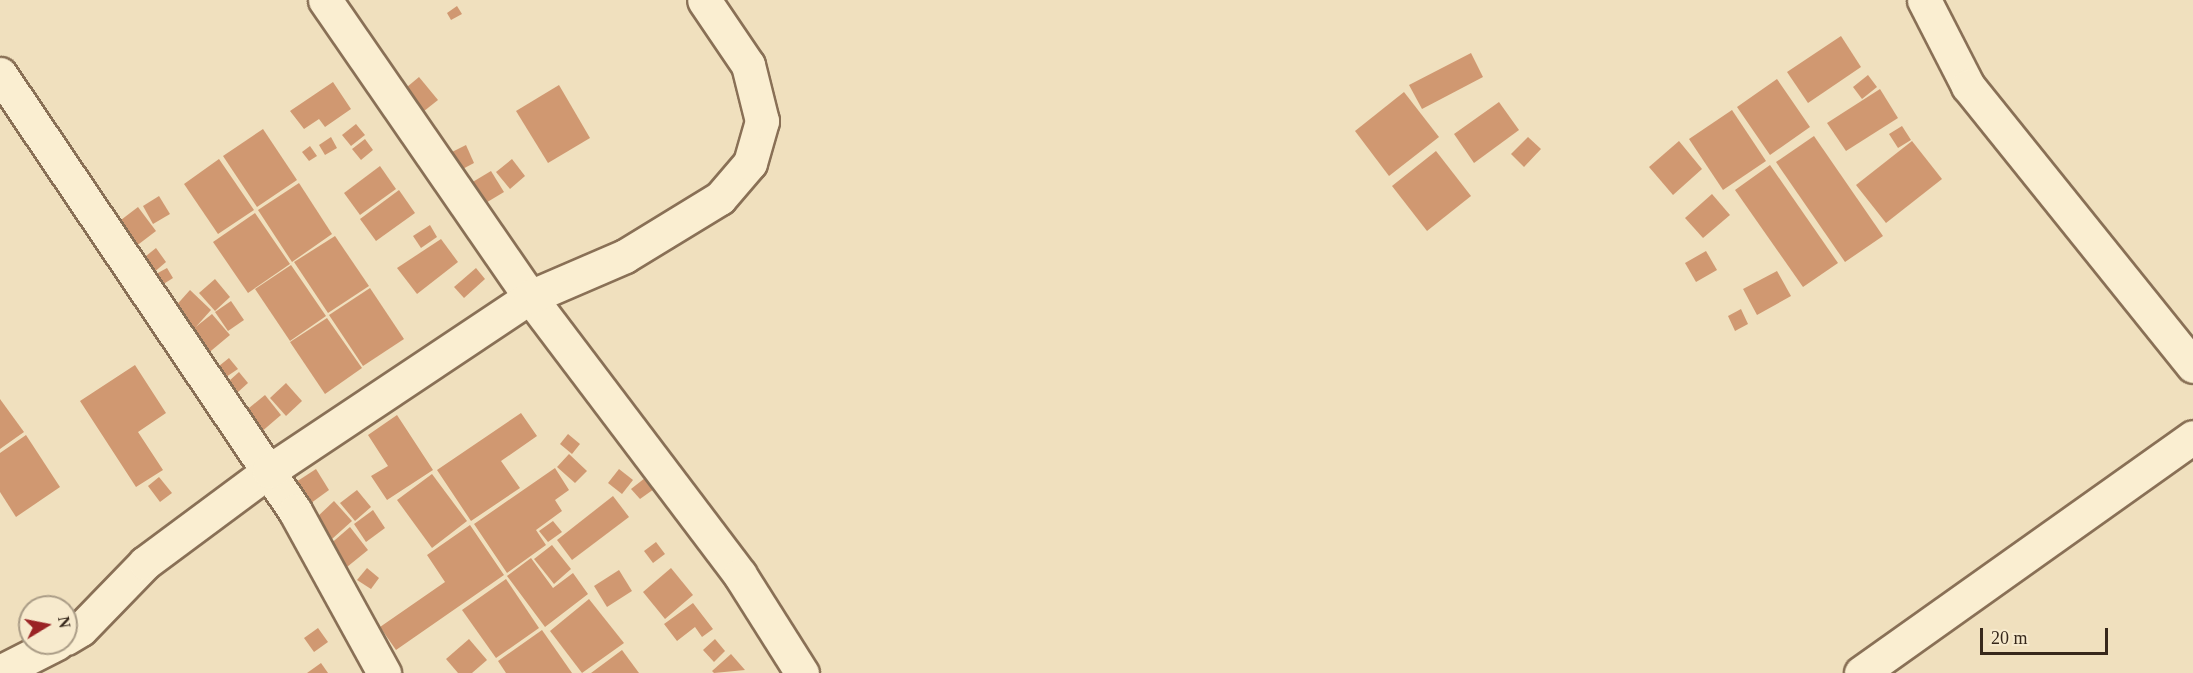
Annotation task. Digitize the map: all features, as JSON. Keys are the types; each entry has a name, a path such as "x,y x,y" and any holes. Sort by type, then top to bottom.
{"street":[{"path":"326,0 530,297 740,575 802,673"},
{"path":"78,631 145,563 269,471 530,297 625,256 720,198 750,163 762,121 748,65 704,0"},
{"path":"1924,0 1968,86 2193,366"},
{"path":"0,74 295,511 384,673"},
{"path":"1861,673 2193,437"},
{"path":"5,667 31,655"}],"building":[{"path":"457,6 462,14 451,20 447,13"},
{"path":"1841,36 1861,67 1808,103 1787,72"},
{"path":"1471,53 1483,77 1422,109 1409,85"},
{"path":"1868,75 1877,87 1862,99 1853,87"},
{"path":"419,77 438,100 419,115 401,92"},
{"path":"1777,79 1810,127 1770,155 1737,107"},
{"path":"333,82 351,109 325,127 319,119 304,129 290,111"},
{"path":"559,85 590,138 548,163 516,111"},
{"path":"1880,89 1898,118 1846,151 1827,123"},
{"path":"1404,92 1439,137 1389,176 1355,131"},
{"path":"1499,102 1519,130 1474,163 1454,134"},
{"path":"1732,110 1766,161 1723,190 1689,139"},
{"path":"356,124 365,135 351,146 342,135"},
{"path":"1902,126 1911,140 1898,148 1889,134"},
{"path":"263,129 297,180 257,207 223,156"},
{"path":"1814,136 1883,236 1845,262 1776,162"},
{"path":"331,137 337,148 325,155 319,145"},
{"path":"1528,137 1541,149 1524,167 1511,154"},
{"path":"365,139 373,150 361,160 352,149"},
{"path":"1679,141 1702,169 1673,195 1649,167"},
{"path":"1912,141 1942,179 1886,223 1856,185"},
{"path":"466,145 474,163 455,173 446,155"},
{"path":"310,146 317,156 309,161 302,152"},
{"path":"1436,151 1471,196 1427,231 1392,186"},
{"path":"219,159 254,210 218,234 184,184"},
{"path":"512,159 525,176 510,189 496,172"},
{"path":"1770,165 1838,263 1803,287 1735,190"},
{"path":"380,166 396,189 360,215 344,193"},
{"path":"491,171 504,192 479,207 466,186"},
{"path":"299,183 332,234 292,262 258,210"},
{"path":"399,190 415,213 376,241 360,219"},
{"path":"1712,194 1730,215 1703,238 1685,218"},
{"path":"159,196 170,214 153,224 143,206"},
{"path":"138,207 156,231 135,247 117,223"},
{"path":"255,213 290,264 248,293 213,242"},
{"path":"430,225 437,237 421,248 413,236"},
{"path":"335,236 369,286 328,313 294,262"},
{"path":"441,239 458,262 417,294 397,268"},
{"path":"156,248 166,262 152,274 141,260"},
{"path":"1706,251 1717,270 1696,282 1685,263"},
{"path":"291,265 326,316 290,341 255,289"},
{"path":"167,268 173,278 162,285 156,274"},
{"path":"476,268 485,279 464,298 454,287"},
{"path":"1777,271 1791,296 1757,315 1743,289"},
{"path":"215,279 230,297 215,311 199,293"},
{"path":"370,288 404,339 363,366 329,315"},
{"path":"190,290 211,310 194,329 173,309"},
{"path":"231,301 244,320 228,331 215,312"},
{"path":"1741,309 1748,324 1735,331 1728,316"},
{"path":"212,314 230,335 206,355 188,333"},
{"path":"327,318 362,368 325,394 290,342"},
{"path":"229,358 238,369 226,377 219,366"},
{"path":"135,365 166,413 138,432 163,470 136,487 80,401"},
{"path":"239,372 248,383 238,392 229,381"},
{"path":"286,383 302,401 286,416 270,398"},
{"path":"265,395 281,415 260,433 243,413"},
{"path":"0,399 24,432 0,449"},
{"path":"521,413 537,436 501,461 520,488 471,521 437,470"},
{"path":"397,415 433,470 387,500 371,476 388,466 368,435"},
{"path":"568,434 580,444 572,454 560,444"},
{"path":"26,435 60,487 16,517 0,492 0,453"},
{"path":"569,454 587,471 575,483 557,467"},
{"path":"555,468 569,490 555,500 562,511 536,530 546,545 507,573 474,524"},
{"path":"316,469 329,490 307,506 293,484"},
{"path":"619,469 633,480 622,494 608,483"},
{"path":"432,474 467,521 432,548 397,500"},
{"path":"159,477 172,493 160,502 148,486"},
{"path":"645,478 654,489 640,499 631,489"},
{"path":"357,490 371,507 355,521 340,503"},
{"path":"613,496 629,517 572,560 557,540"},
{"path":"334,501 352,521 332,539 315,519"},
{"path":"373,510 385,528 366,542 354,524"},
{"path":"553,521 562,532 548,542 539,531"},
{"path":"470,525 504,575 396,650 380,627 445,582 427,555"},
{"path":"350,527 368,550 347,567 328,546"},
{"path":"656,542 665,554 653,563 644,551"},
{"path":"552,545 571,569 554,584 534,559"},
{"path":"531,558 553,588 573,573 588,594 545,627 507,576"},
{"path":"367,568 379,578 371,589 357,580"},
{"path":"671,568 693,595 665,619 643,592"},
{"path":"619,570 632,591 607,607 594,586"},
{"path":"506,579 539,628 496,658 462,610"},
{"path":"589,599 624,643 582,673 550,631"},
{"path":"693,603 713,629 702,637 695,627 677,641 664,624"},
{"path":"318,628 328,642 314,652 304,638"},
{"path":"542,630 572,673 506,673 498,661"},
{"path":"469,639 487,660 472,673 458,673 446,659"},
{"path":"715,639 725,651 714,662 703,650"},
{"path":"622,650 639,673 591,673"},
{"path":"731,654 745,670 714,673 712,671"},
{"path":"321,663 328,673 307,673"}]}
